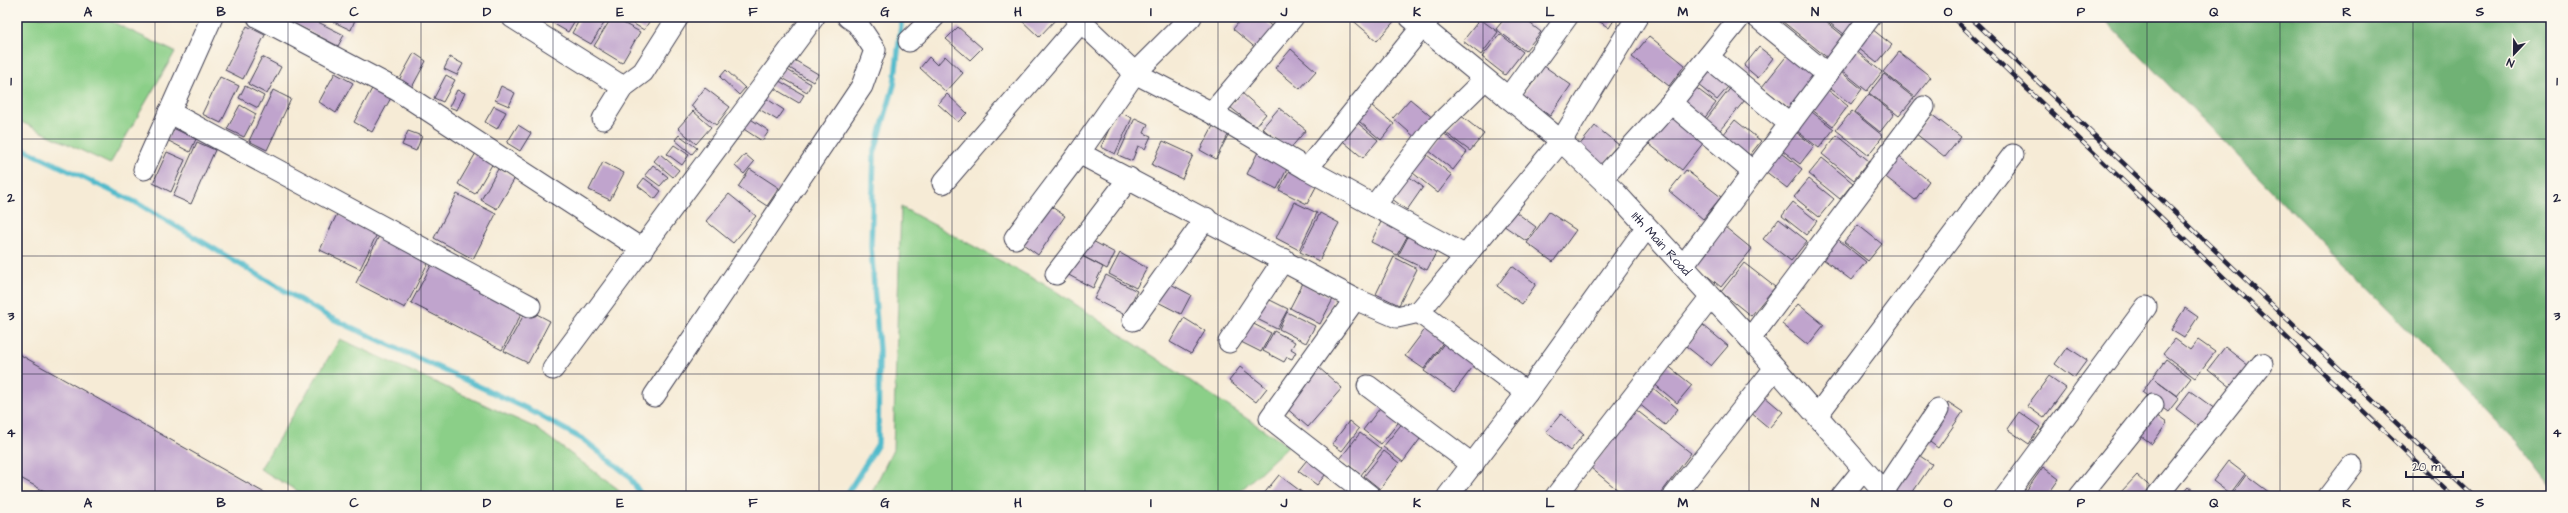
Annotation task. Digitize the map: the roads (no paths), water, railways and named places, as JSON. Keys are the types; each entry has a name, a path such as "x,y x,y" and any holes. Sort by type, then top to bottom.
{"street":[{"path":"144,169 212,17"},
{"path":"258,17 396,90 643,250"},
{"path":"512,17 623,87"},
{"path":"603,119 623,87 643,72 678,17"},
{"path":"553,369 643,250 814,17"},
{"path":"654,396 862,86 875,50 857,23 848,17"},
{"path":"909,41 934,17"},
{"path":"1014,238 1079,153 1135,73 1191,17"},
{"path":"1212,113 1293,17"},
{"path":"1508,98 1567,17"},
{"path":"1079,153 1206,218 1355,299 1397,317 1419,312 1464,255 1561,141 1637,17"},
{"path":"1602,179 1671,103 1740,17"},
{"path":"1757,17 1827,74"},
{"path":"1683,266 1870,17"},
{"path":"943,183 1079,19 1135,73 1212,113 1307,169 1464,255"},
{"path":"1307,169 1421,20"},
{"name":"11th Main Road","path":"1421,20 1484,80 1561,141 1602,179 1818,414 1863,470 1885,494"},
{"path":"1708,57 1790,124"},
{"path":"1374,206 1431,132 1484,80"},
{"path":"1671,103 1753,172"},
{"path":"1750,339 1924,107"},
{"path":"169,112 530,306"},
{"path":"1818,414 2013,155"},
{"path":"1056,274 1129,178"},
{"path":"1133,320 1206,218"},
{"path":"1448,496 1527,394 1646,228"},
{"path":"1229,342 1284,260"},
{"path":"1556,496 1710,298"},
{"path":"1355,299 1270,418 1370,496"},
{"path":"2006,496 2146,307"},
{"path":"1419,312 1527,394"},
{"path":"2157,496 2262,364"},
{"path":"1674,496 1775,368"},
{"path":"1368,386 1473,465"},
{"path":"2080,496 2152,405"},
{"path":"1885,494 1938,410"},
{"path":"2329,496 2352,466"},
{"path":"1842,496 1863,470"}],"waterway":[{"path":"846,496 878,444 879,350 871,246 874,154 894,85 902,17"},
{"path":"17,146 137,203 329,317 528,409 584,440 628,475 642,496"}],"railway":[{"path":"1952,17 2452,496"},
{"path":"1970,17 2473,496"}]}
